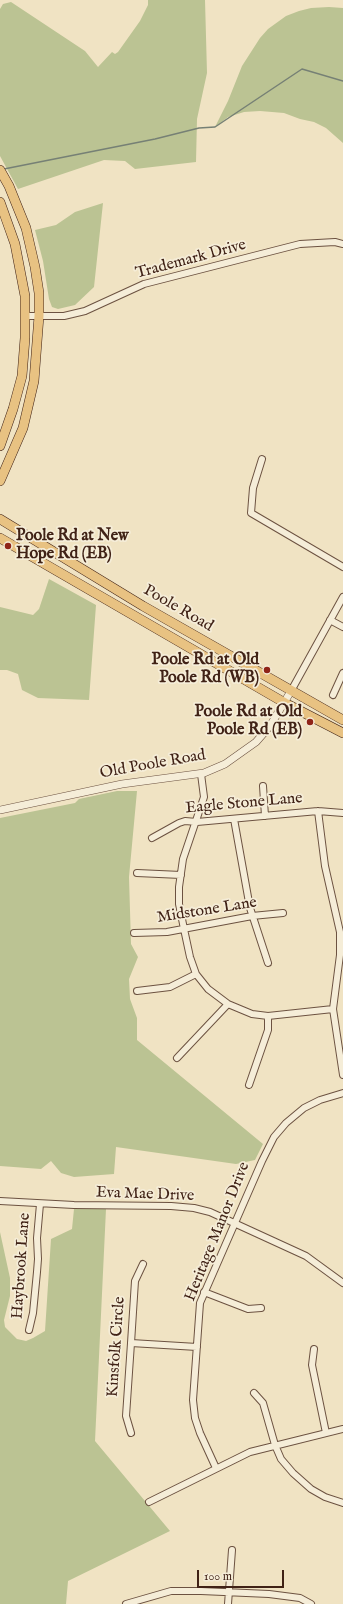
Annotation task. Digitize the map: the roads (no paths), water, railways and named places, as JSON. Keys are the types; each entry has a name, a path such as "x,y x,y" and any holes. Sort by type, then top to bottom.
{"main road":[{"path":"0,170 9,186 26,228 40,293 32,388 23,428 0,481"},
{"path":"0,202 15,244 25,296 22,376 13,410 0,446"},
{"name":"Poole Road","path":"0,519 143,606 343,720"},
{"name":"Poole Road","path":"0,538 284,703 343,733"}],"street":[{"name":"Trademark Drive","path":"25,316 64,316 85,311 144,284 300,244 335,242 343,244"},
{"path":"262,458 254,488 251,513 343,567"},
{"name":"Old Poole Road","path":"0,810 122,784 201,774 225,764 256,742 270,726 343,597"},
{"path":"330,620 343,627"},
{"path":"333,695 343,674"},
{"path":"201,774 204,797 197,822 183,859 179,887 184,928 190,957 196,974 208,989 228,1004 252,1014 268,1016 333,1009"},
{"path":"263,786 265,816"},
{"path":"318,811 325,866 340,932 340,955 333,1009 343,1075"},
{"name":"Eagle Stone Lane","path":"152,838 179,822 197,822 318,811 343,813"},
{"path":"234,819 252,916 268,963"},
{"path":"137,873 181,875"},
{"name":"Midstone Lane","path":"134,933 167,932 252,916 283,913"},
{"path":"137,991 170,987 196,974"},
{"path":"176,1058 228,1004"},
{"path":"249,1085 268,1030 268,1016"},
{"name":"Heritage Manor Drive","path":"216,1468 200,1433 193,1400 200,1303 271,1141 290,1120 304,1108 320,1100 343,1093"},
{"name":"Eva Mae Drive","path":"0,1201 40,1204 171,1206 194,1208 210,1212 306,1256 343,1283"},
{"name":"Haybrook Lane","path":"29,1330 33,1313 37,1272 37,1238 40,1204"},
{"name":"Kinsfolk Circle","path":"131,1433 126,1416 135,1282 143,1264"},
{"path":"204,1292 248,1309 261,1308"},
{"path":"131,1343 197,1347"},
{"path":"314,1349 312,1365 326,1433"},
{"path":"254,1393 264,1403 275,1445 281,1459 293,1473 311,1489 326,1497 343,1503"},
{"path":"149,1502 250,1452 343,1429"},
{"path":"228,1604 232,1550"},
{"path":"126,1604 172,1592 229,1592 286,1596 300,1598 311,1604"}],"waterway":[{"path":"4,169 155,139 199,128 215,127 302,69 343,81"}],"place":[{"name":"Poole Rd at New Hope Rd (EB)","path":"8,546"},
{"name":"Poole Rd at Old Poole Rd (WB)","path":"267,670"},
{"name":"Poole Rd at Old Poole Rd (EB)","path":"310,722"}]}
